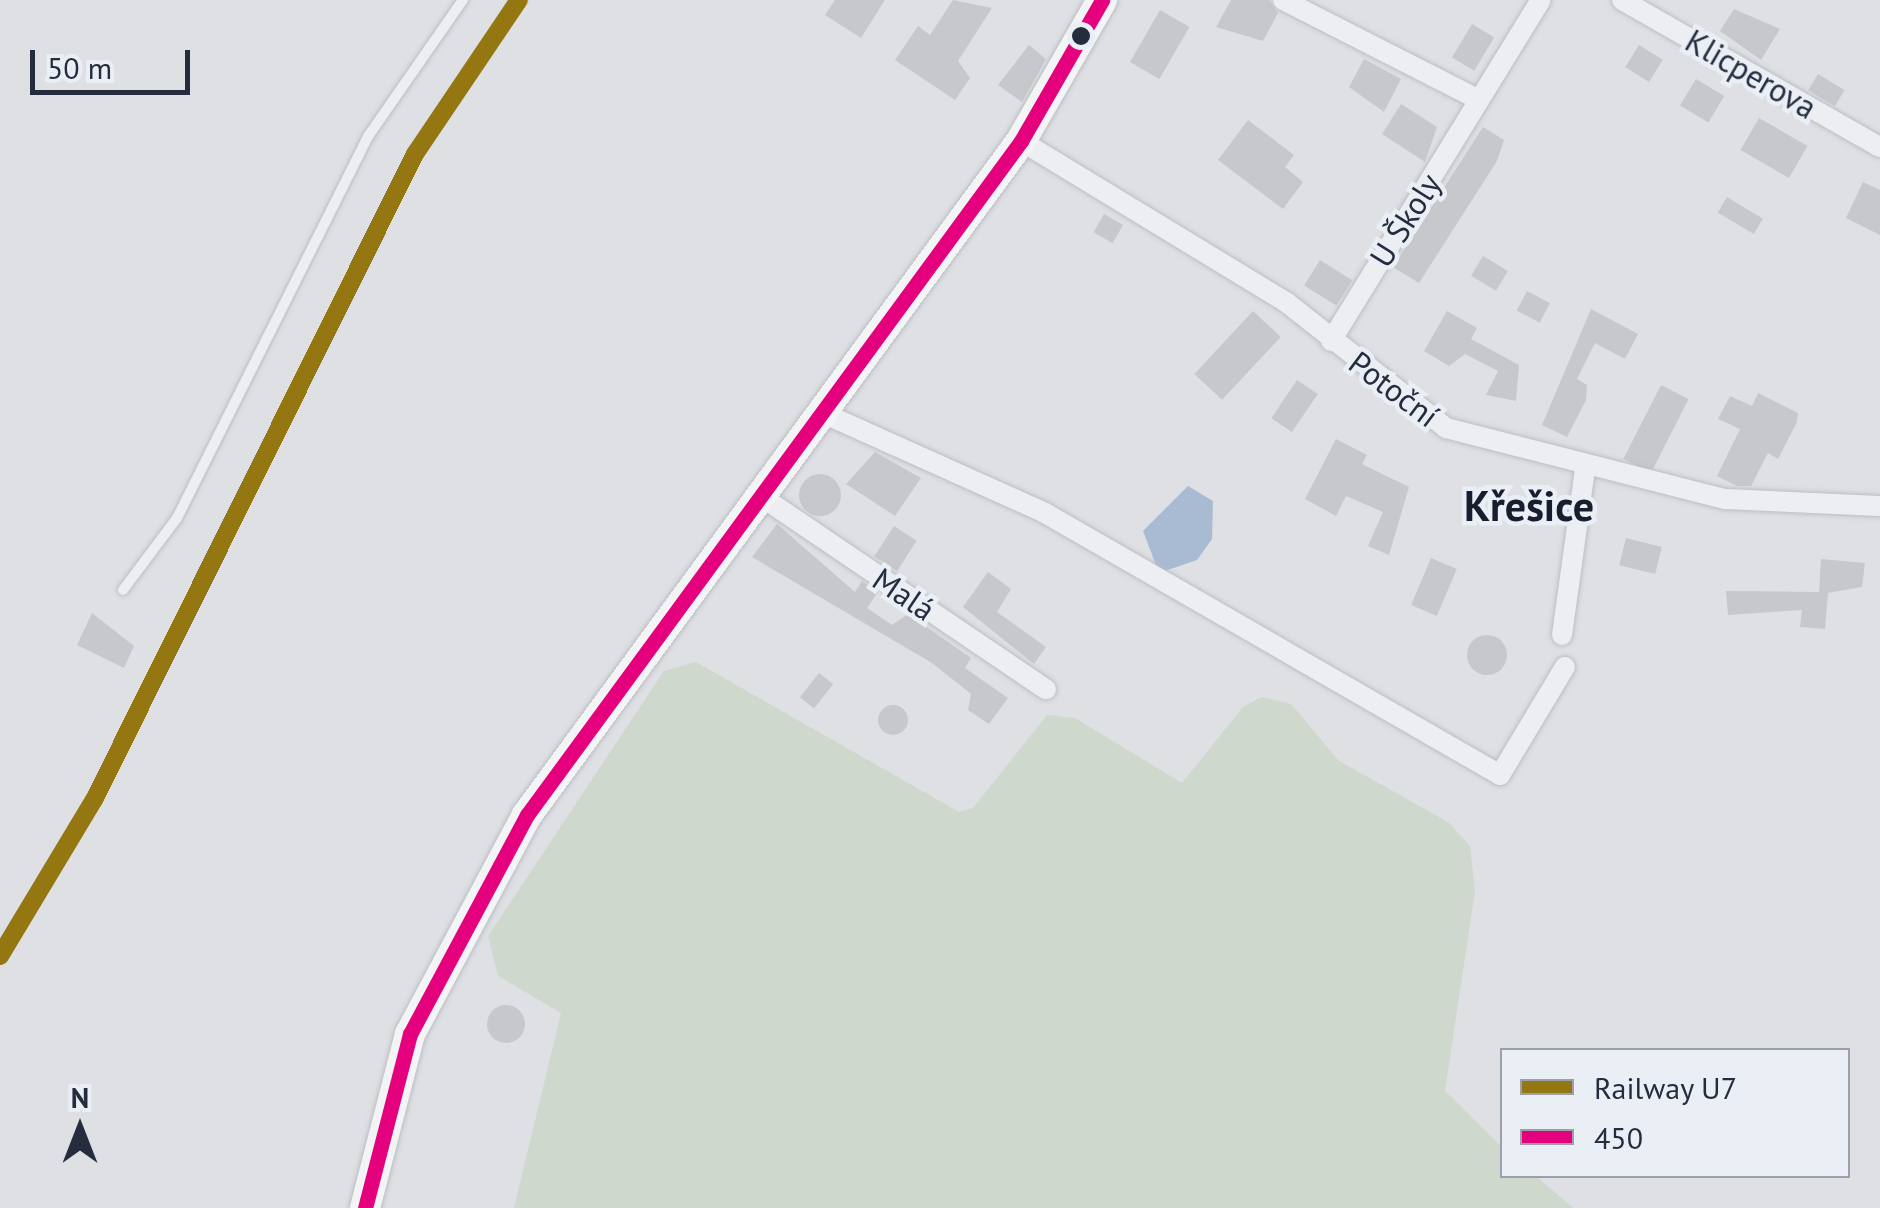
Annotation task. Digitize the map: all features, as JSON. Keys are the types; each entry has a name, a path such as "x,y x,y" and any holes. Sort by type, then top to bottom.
{"main road":[{"path":"364,1208 385,1110 442,963 527,815 826,414 1021,142 1102,0"}],"street":[{"path":"1283,0 1479,100"},
{"name":"U Školy","path":"1331,341 1541,0"},
{"name":"Klicperova","path":"1622,0 1880,148"},
{"name":"Potoční","path":"1021,142 1286,302 1446,428 1585,469 1725,499 1880,506"},
{"path":"826,414 1045,513 1500,775 1566,667"},
{"path":"1562,636 1585,469"},
{"name":"Malá","path":"762,497 1046,689"}],"lane":[{"path":"123,590 176,518 368,136 463,0"}],"shaded area":[{"path":"696,662 959,812 973,808 1047,715 1075,718 1182,783 1243,707 1262,697 1291,704 1339,761 1448,822 1470,846 1475,891 1445,1091 1500,1145 1500,1178 1538,1178 1573,1208 514,1208 561,1013 498,976 488,936 664,671"}],"water":[{"path":"1188,486 1213,501 1212,539 1197,560 1159,573 1143,531"}],"building":[{"path":"835,0 885,0 861,38 825,15"},
{"path":"953,0 992,8 958,61 970,78 955,100 895,60 918,26 930,35"},
{"path":"1231,0 1269,0 1278,13 1263,41 1216,27"},
{"path":"1734,9 1780,29 1761,60 1720,31"},
{"path":"1160,10 1189,27 1159,79 1130,62"},
{"path":"1472,24 1494,37 1474,71 1452,57"},
{"path":"1029,45 1046,59 1022,102 998,85"},
{"path":"1639,45 1663,60 1649,82 1625,67"},
{"path":"1364,59 1401,79 1384,112 1349,87"},
{"path":"1818,74 1845,90 1835,106 1808,90"},
{"path":"1696,79 1724,96 1708,123 1680,106"},
{"path":"1401,104 1437,127 1425,162 1382,134"},
{"path":"1759,118 1807,146 1789,178 1740,150"},
{"path":"1248,120 1294,155 1285,167 1303,182 1283,209 1218,160"},
{"path":"1483,127 1504,140 1497,161 1419,283 1393,267"},
{"path":"1863,182 1880,190 1880,235 1846,218"},
{"path":"1727,197 1763,219 1754,234 1718,212"},
{"path":"1104,214 1123,225 1113,243 1094,232"},
{"path":"1483,256 1508,271 1496,291 1471,276"},
{"path":"1320,260 1352,280 1336,306 1304,285"},
{"path":"1527,291 1550,303 1540,323 1517,310"},
{"path":"1591,309 1638,334 1625,359 1595,343 1577,379 1587,385 1586,400 1567,437 1542,425"},
{"path":"1253,311 1281,337 1222,400 1194,374"},
{"path":"1447,311 1477,328 1471,339 1519,365 1516,401 1486,395 1498,371 1465,354 1449,366 1424,351"},
{"path":"1297,380 1318,394 1292,432 1271,418"},
{"path":"1661,385 1689,399 1651,473 1623,459"},
{"path":"1758,393 1798,413 1797,422 1778,459 1768,453 1751,486 1737,486 1717,476 1740,429 1718,419 1730,396 1752,406"},
{"path":"1336,439 1367,455 1362,464 1409,487 1389,555 1368,546 1383,512 1346,496 1336,516 1305,499"},
{"path":"875,452 921,478 895,516 846,484"},
{"path":"820,474 835,480 841,495 835,510 820,516 805,510 799,495 805,480"},
{"path":"777,524 855,592 862,581 878,592 867,608 892,625 908,614 971,658 965,668 1008,698 989,724 968,710 971,694 932,663 752,557"},
{"path":"894,526 917,541 897,571 874,556"},
{"path":"1626,538 1662,547 1655,574 1619,565"},
{"path":"1431,558 1457,569 1437,616 1411,605"},
{"path":"1821,559 1865,563 1862,587 1828,593 1825,629 1800,627 1802,610 1728,615 1726,591 1819,592"},
{"path":"988,572 1011,589 997,612 1046,647 1034,664 963,607"},
{"path":"92,613 134,646 124,668 77,645"},
{"path":"1487,635 1501,641 1507,655 1501,669 1487,675 1473,669 1467,655 1473,641"},
{"path":"819,673 833,684 814,709 800,697"},
{"path":"893,705 907,714 908,720 899,734 893,735 879,726 878,720 887,706"},
{"path":"506,1005 520,1010 525,1024 520,1038 506,1043 492,1038 487,1024 492,1010"}],"rail line":[{"name":"U7","path":"0,956 95,798 415,154 519,0"}],"transit line":[{"name":"450","path":"365,1208 410,1034 527,815 1021,141 1102,0"}],"district":[{"name":"Křešice","path":"1529,506"}]}
